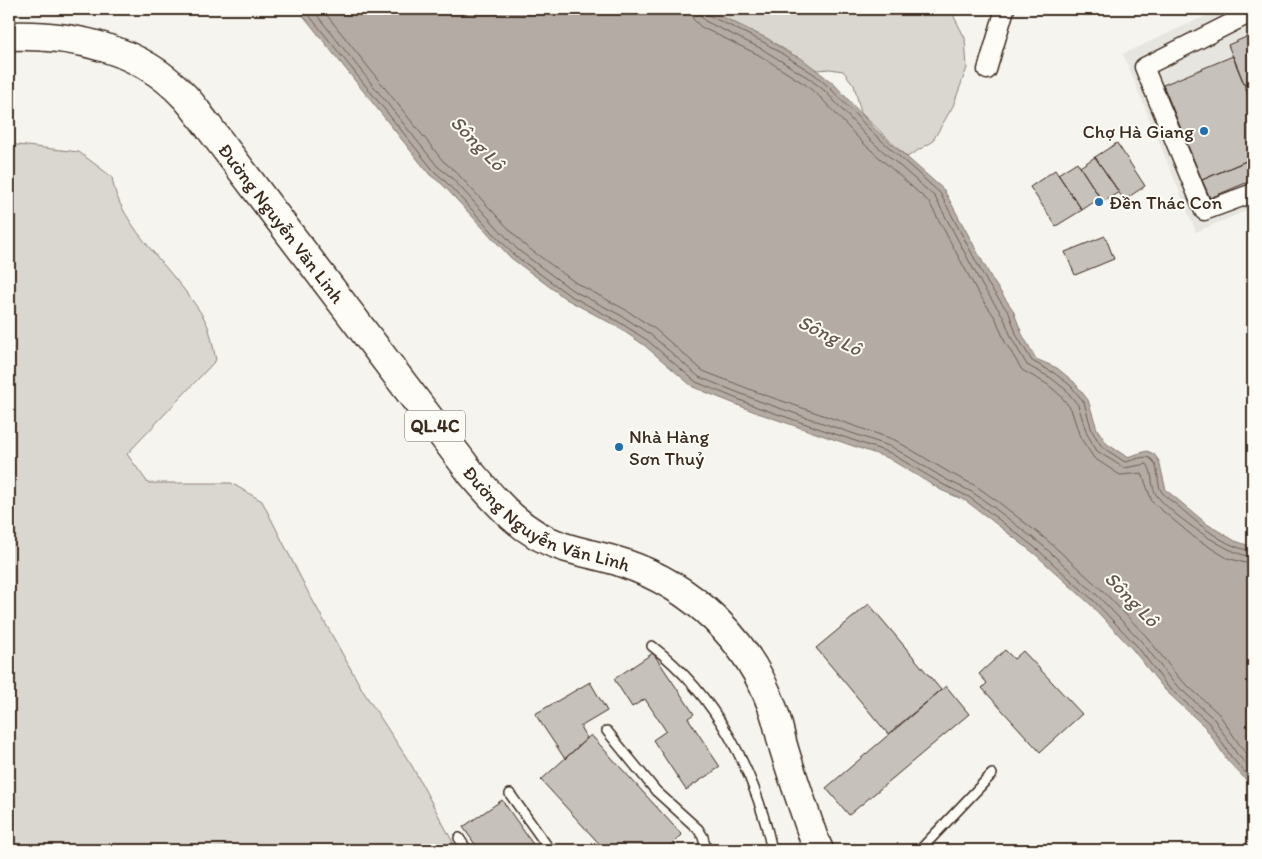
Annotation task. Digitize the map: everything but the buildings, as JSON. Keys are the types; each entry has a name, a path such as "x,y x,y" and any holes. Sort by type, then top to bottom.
{"highway":[{"name":"Đường Nguyễn Văn Linh","path":"9,36 53,37 104,46 126,54 166,80 183,95 208,126 471,473 510,516 542,538 562,546 623,563 656,576 684,593 724,628 757,673 773,709 783,747 814,839 820,850"}],"street":[{"path":"987,70 1005,9"},
{"path":"1253,12 1145,66 1204,211 1253,193"}],"lane":[{"path":"652,646 670,659 701,695 731,740 749,773 765,817 772,850"},
{"path":"607,731 656,791 698,829 703,837 706,850"},
{"path":"920,850 992,774"},
{"path":"510,794 550,850"},
{"path":"458,838 467,850"}],"shaded area":[{"path":"706,9 950,9 965,38 967,68 953,106 932,142 907,157 861,113 854,85 843,71 817,70 768,39"},
{"name":"Chợ Hà Giang","path":"1221,9 1253,9 1253,208 1196,232 1123,54"},
{"path":"9,144 79,152 112,177 116,195 137,232 181,286 205,320 216,360 127,454 148,483 231,483 262,501 308,592 363,691 412,766 457,850 9,850"}],"water":[{"name":"Sông Lô","path":"298,9 706,9 768,39 788,53 801,58 834,84 875,129 944,190 993,281 1013,310 1022,334 1036,359 1057,368 1074,382 1088,400 1097,429 1107,444 1127,457 1147,451 1154,454 1159,461 1166,490 1207,524 1235,541 1253,547 1253,792 1248,782 1228,761 1205,727 1165,690 1133,650 1090,604 1035,554 966,501 941,490 888,458 755,412 693,387 644,345 616,326 566,299 511,258 442,184 430,175"}],"place":[{"name":"Chợ Hà Giang","path":"1204,131"},
{"name":"Đền Thác Con","path":"1099,202"},
{"name":"Nhà Hàng Sơn Thuỷ","path":"619,447"}]}
